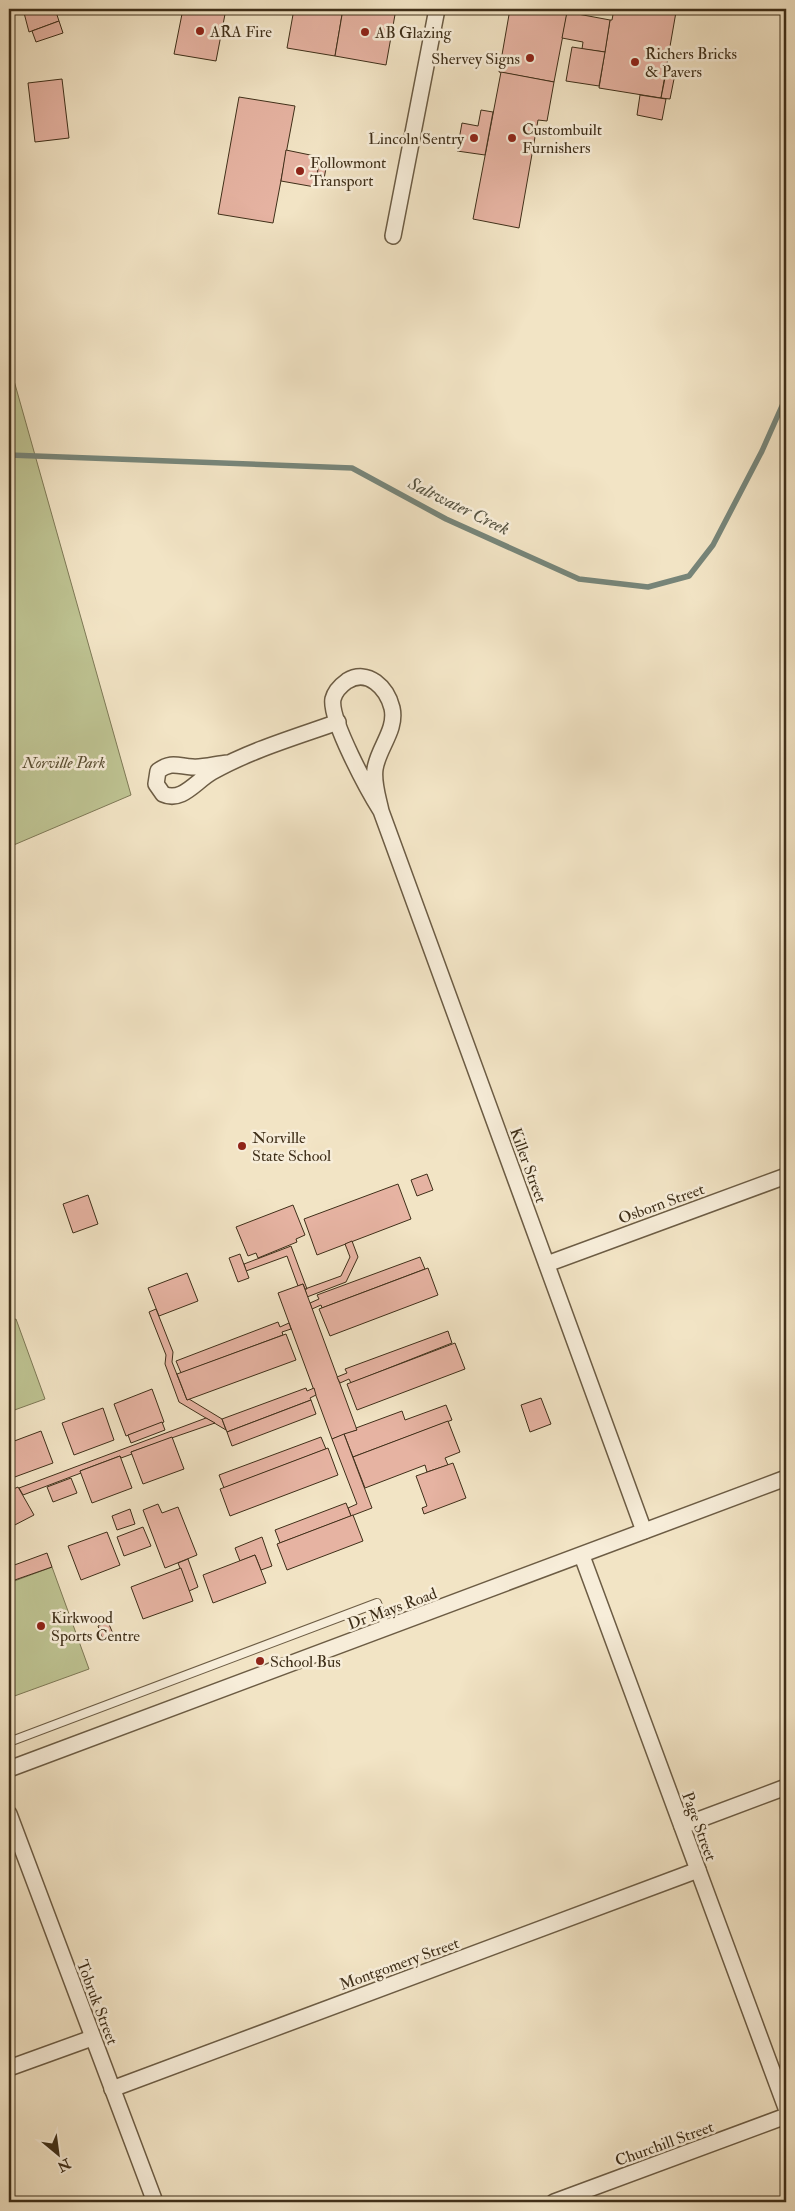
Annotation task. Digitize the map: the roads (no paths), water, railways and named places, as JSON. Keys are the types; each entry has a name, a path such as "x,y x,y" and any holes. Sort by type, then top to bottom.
{"street":[{"path":"393,236 437,9"},
{"path":"357,677 372,679 384,691 393,714 391,729 375,768 375,784 381,811 362,780 334,713 333,698 342,685 357,677"},
{"path":"228,763 338,722"},
{"name":"Killer Street","path":"381,811 644,1531"},
{"name":"Osborn Street","path":"547,1264 786,1176"},
{"name":"Dr Mays Road","path":"9,1769 786,1478"},
{"name":"Page Street","path":"582,1556 785,2100"},
{"path":"682,1826 786,1787"},
{"name":"Tobruk Street","path":"9,1814 155,2202"},
{"name":"Montgomery Street","path":"112,2088 698,1870"},
{"path":"9,2068 92,2038"},
{"name":"Churchill Street","path":"554,2202 786,2116"}],"lane":[{"path":"9,1742 377,1604 386,1628"}],"waterway":[{"name":"Saltwater Creek","path":"9,455 352,468 446,519 579,579 648,587 689,576 713,545 762,451 786,397"}],"place":[{"name":"ARA Fire","path":"200,31"},
{"name":"AB Glazing","path":"365,32"},
{"name":"Shervey Signs","path":"530,58"},
{"name":"Richers Bricks & Pavers","path":"635,62"},
{"name":"Lincoln Sentry","path":"474,138"},
{"name":"Custombuilt Furnishers","path":"512,138"},
{"name":"Followmont Transport","path":"300,171"},
{"name":"Norville State School","path":"242,1146"},
{"name":"Kirkwood Sports Centre","path":"41,1626"},
{"name":"School Bus","path":"260,1661"}],"park label":[{"name":"Norville Park","path":"64,762"}]}
